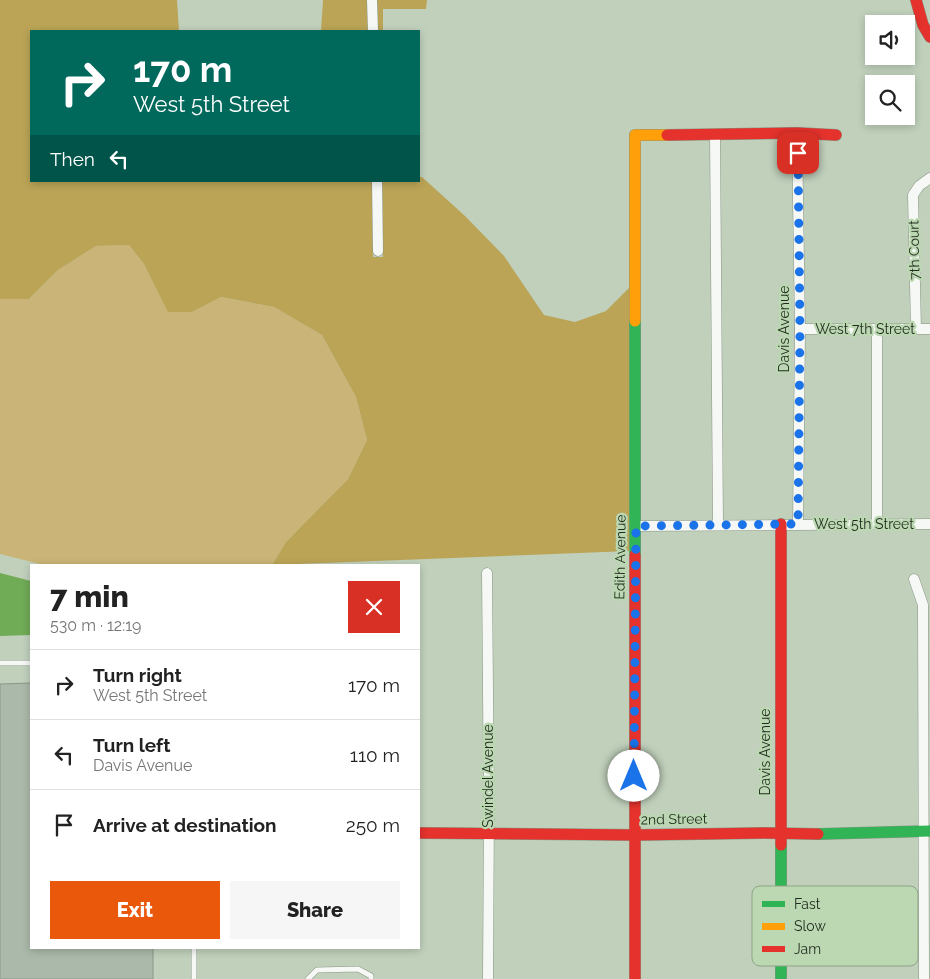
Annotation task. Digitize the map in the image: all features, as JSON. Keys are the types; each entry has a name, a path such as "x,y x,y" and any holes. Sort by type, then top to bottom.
{"street":[{"path":"372,0 373,30"},
{"path":"916,0 923,25 930,37"},
{"path":"718,525 715,135 797,133 836,135"},
{"name":"Davis Avenue","path":"797,133 800,330 798,524"},
{"name":"Edith Avenue","path":"635,979 635,135 715,135"},
{"name":"7th Court","path":"916,329 913,195 918,186 930,178"},
{"path":"377,182 378,252"},
{"path":"877,329 877,524"},
{"name":"West 7th Street","path":"800,330 930,329"},
{"path":"636,526 781,524"},
{"name":"Davis Avenue","path":"780,886 781,524"},
{"name":"West 5th Street","path":"781,524 930,524"},
{"name":"Swindel Avenue","path":"487,573 488,979"},
{"path":"914,579 923,605 927,832 924,979"},
{"name":"2nd Street","path":"420,833 636,835 764,833 780,835 927,832"},
{"name":"Davis Avenue","path":"781,966 781,979"}],"lane":[{"path":"0,663 30,663"},
{"path":"194,949 194,979"},
{"path":"308,979 317,970 358,969 371,976 371,979"}],"shaded area":[{"path":"0,0 177,0 179,30 30,30 30,182 372,182 373,257 383,257 382,182 420,182 420,177 422,177 465,216 504,256 544,315 575,322 606,311 630,287 630,551 273,564 286,542 348,479 367,440 356,397 322,335 274,307 221,297 192,312 168,312 144,264 129,245 96,246 58,270 29,299 0,299"},
{"path":"323,0 367,0 368,30 321,30"},
{"path":"377,0 427,0 426,9 383,9 383,30 378,30"},
{"path":"129,245 144,264 169,312 192,312 221,297 274,307 322,335 356,397 367,440 348,479 286,542 273,564 40,564 0,554 0,299 29,299 58,270 96,246"},
{"path":"0,573 30,581 30,635 0,636"}],"building":[{"path":"30,683 30,949 153,949 153,979 0,979 0,684"}],"traffic: fast":[{"path":"635,321 635,555"},
{"path":"818,834 930,831"},
{"path":"781,845 781,886"},
{"path":"781,966 781,979"}],"traffic: slow":[{"path":"635,321 635,135 667,135"}],"traffic: jam":[{"path":"916,0 923,25 930,37"},
{"path":"667,135 797,133 836,135"},
{"path":"781,524 781,845"},
{"path":"635,555 635,979"},
{"path":"420,833 818,834"}],"route":[{"path":"634,776 636,526 798,524 800,330 798,153"}]}
